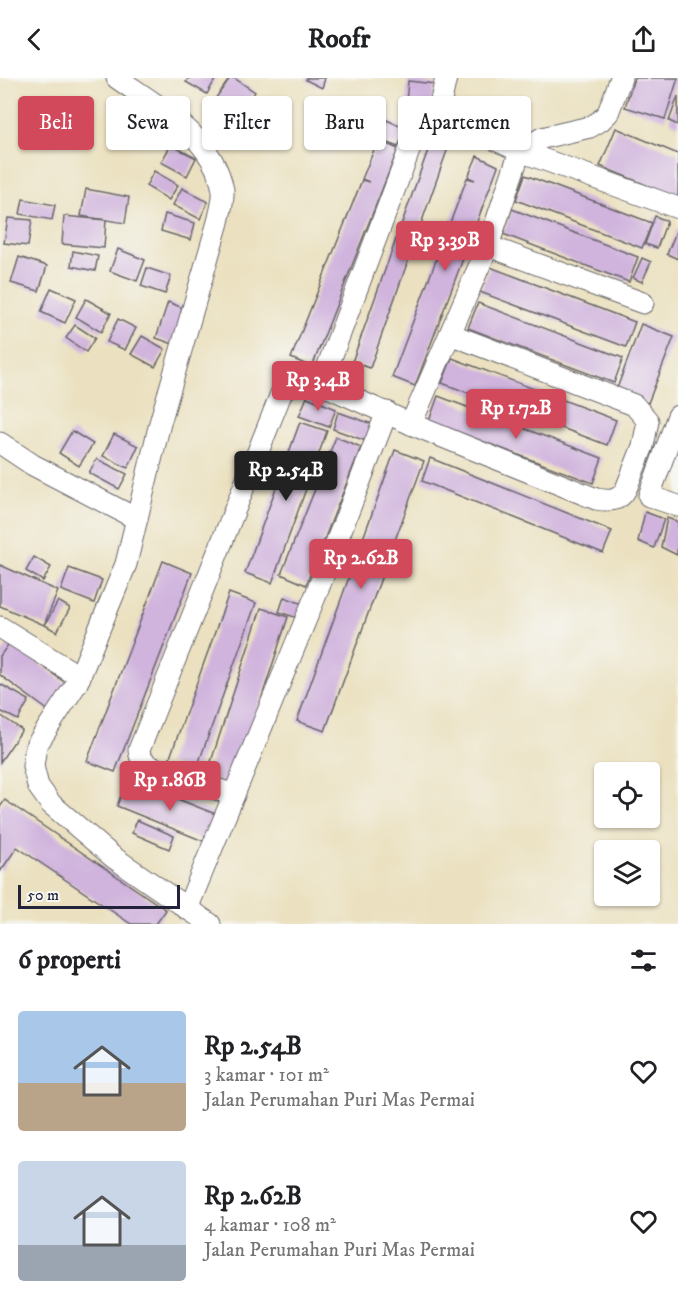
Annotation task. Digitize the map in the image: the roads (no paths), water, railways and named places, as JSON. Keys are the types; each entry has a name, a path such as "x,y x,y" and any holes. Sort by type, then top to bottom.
{"street":[{"path":"117,78 187,129 201,145 217,170 223,193 218,222 160,423 126,564 80,677 36,746 33,766 38,786 51,804 113,857 210,924"},
{"path":"442,96 446,78"},
{"path":"411,424 488,246 520,151 542,138 590,127 600,121 608,113 621,78"},
{"path":"321,384 409,150"},
{"path":"520,151 678,208"},
{"path":"488,246 643,303"},
{"path":"234,795 151,767 143,762 140,750 281,393 290,381 321,384 411,424 596,499 616,500 626,489 647,432 648,421 634,405 450,334"},
{"path":"187,909 315,597 387,412"},
{"path":"678,416 649,496 678,507"},
{"path":"0,443 33,465 137,519"},
{"path":"0,627 80,677"}]}
